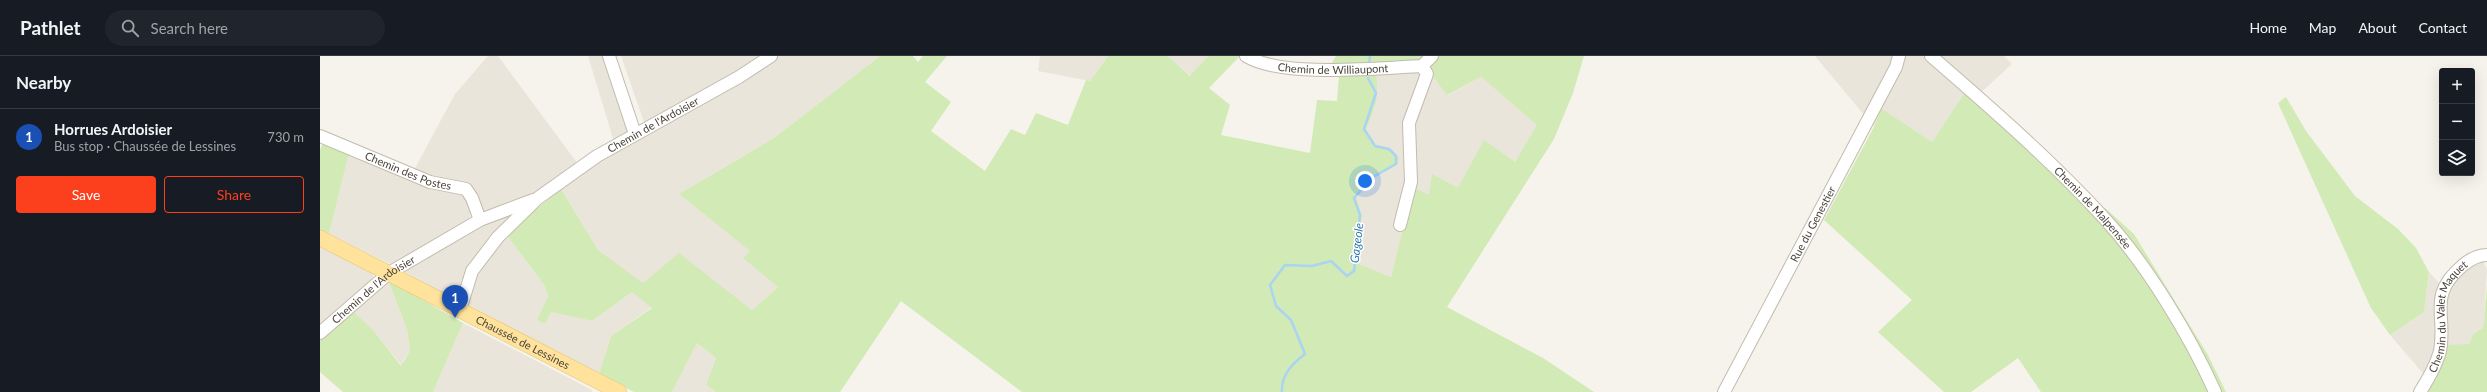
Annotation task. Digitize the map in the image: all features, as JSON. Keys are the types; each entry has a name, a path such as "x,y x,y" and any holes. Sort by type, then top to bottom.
{"main road":[{"name":"Chaussée de Lessines","path":"320,238 619,392"}],"street":[{"path":"609,56 635,134"},
{"name":"Chemin de l'Ardoisier","path":"460,310 472,271 498,237 538,198 597,156 739,78 771,56"},
{"name":"Chemin de Williaupont","path":"1246,56 1271,66 1288,68 1422,66"},
{"path":"1400,225 1412,182 1408,123 1427,74 1422,66 1432,56"},
{"name":"Rue du Genestier","path":"1724,392 1892,74 1899,56"},
{"name":"Chemin de Malpensée","path":"1931,56 2044,157 2105,220 2127,246 2168,306 2215,392"},
{"name":"Chemin des Postes","path":"320,136 430,182 466,189 480,220"},
{"name":"Chemin de l'Ardoisier","path":"320,333 389,273 480,220 538,198"},
{"name":"Chemin du Valet Maquet","path":"2420,392 2434,367 2440,348 2440,300 2443,290 2452,276 2465,263 2480,256 2487,256"}],"shaded area":[{"path":"488,56 498,56 578,164 614,142 588,56 613,56 637,128 645,125 621,56 880,56 774,138 679,194 751,251 744,258 778,287 752,310 679,254 643,284 598,250 561,189 486,213 467,186 443,181 414,170 455,94"},
{"path":"1040,56 1108,56 1090,81 1038,71"},
{"path":"1168,56 1208,56 1191,76"},
{"path":"1815,56 2004,56 2012,64 1974,99 1965,92 1932,142 1881,108 1874,127"},
{"path":"1422,62 1448,95 1481,77 1538,125 1515,162 1458,189 1432,175 1429,196 1413,187 1391,277 1357,263 1362,215 1355,198 1373,178 1397,165 1390,148 1376,145 1366,129 1375,108 1375,67"},
{"path":"349,153 464,191 470,200 470,219 394,266 329,234"},
{"path":"517,211 461,296 456,300 405,272 407,268 470,228"},
{"path":"506,234 545,286 548,296 537,320 545,324 551,312 592,321 632,292 652,307 611,336 599,374 467,304 481,267"},
{"path":"320,245 374,273 370,285 320,329"},
{"path":"2479,251 2487,270 2483,328 2473,334 2469,344 2427,378 2390,335 2424,312 2429,272 2440,284"},
{"path":"388,280 407,329 410,351 403,361 402,366 374,331 353,311"},
{"path":"463,323 592,390 592,392 433,392"},
{"path":"697,343 716,358 706,385 716,392 672,392"}],"green space":[{"path":"880,56 913,56 918,62 923,56 947,56 925,82 951,102 931,131 985,171 1011,129 1025,135 1036,113 1068,125 1086,80 1090,81 1108,56 1168,56 1190,76 1208,56 1240,56 1209,88 1230,105 1221,135 1310,153 1317,100 1337,101 1339,74 1329,67 1336,56 1584,56 1573,93 1554,139 1447,307 1543,358 1594,392 1022,392 901,301 840,392 716,392 706,385 716,358 697,343 672,392 634,392 599,374 611,336 652,308 632,292 592,321 551,312 545,324 537,320 548,296 545,286 506,234 561,189 598,250 643,283 679,253 752,310 778,287 743,258 750,251 679,194 774,138","holes":["1422,62 1447,95 1481,77 1537,125 1515,162 1484,140 1458,188 1432,174 1429,195 1413,187 1391,277 1357,263 1362,215 1356,198 1373,178 1397,165 1399,158 1390,148 1376,145 1366,129 1373,112 1376,99 1377,85 1375,67"]},
{"path":"1965,92 2098,210 2105,208 2134,234 2208,355 2226,392 2041,392 2018,358 1971,392 1944,392 1878,332 1912,300 1824,220 1874,127 1881,108 1932,142"},
{"path":"2286,97 2306,131 2355,196 2398,229 2416,248 2429,272 2424,312 2390,335 2371,308 2278,103"},
{"path":"324,141 349,153 329,234 320,230 320,150"},
{"path":"388,280 463,323 433,392 343,392 320,372 320,340 353,311 374,331 401,366 410,351 407,329"},
{"path":"2487,285 2487,392 2418,392 2446,345 2469,344 2473,334 2483,328"}],"waterway":[{"name":"Gageole","path":"1369,64 1370,56"},
{"name":"Gageole","path":"1282,392 1283,380 1288,370 1305,354 1291,320 1276,306 1270,285 1285,265 1312,266 1331,261 1347,276 1354,271 1360,215 1354,198 1373,177 1396,164 1396,156 1389,149 1375,146 1364,129 1376,93 1368,78"}],"place":[{"name":"Horrues Ardoisier","path":"455,318"}]}
